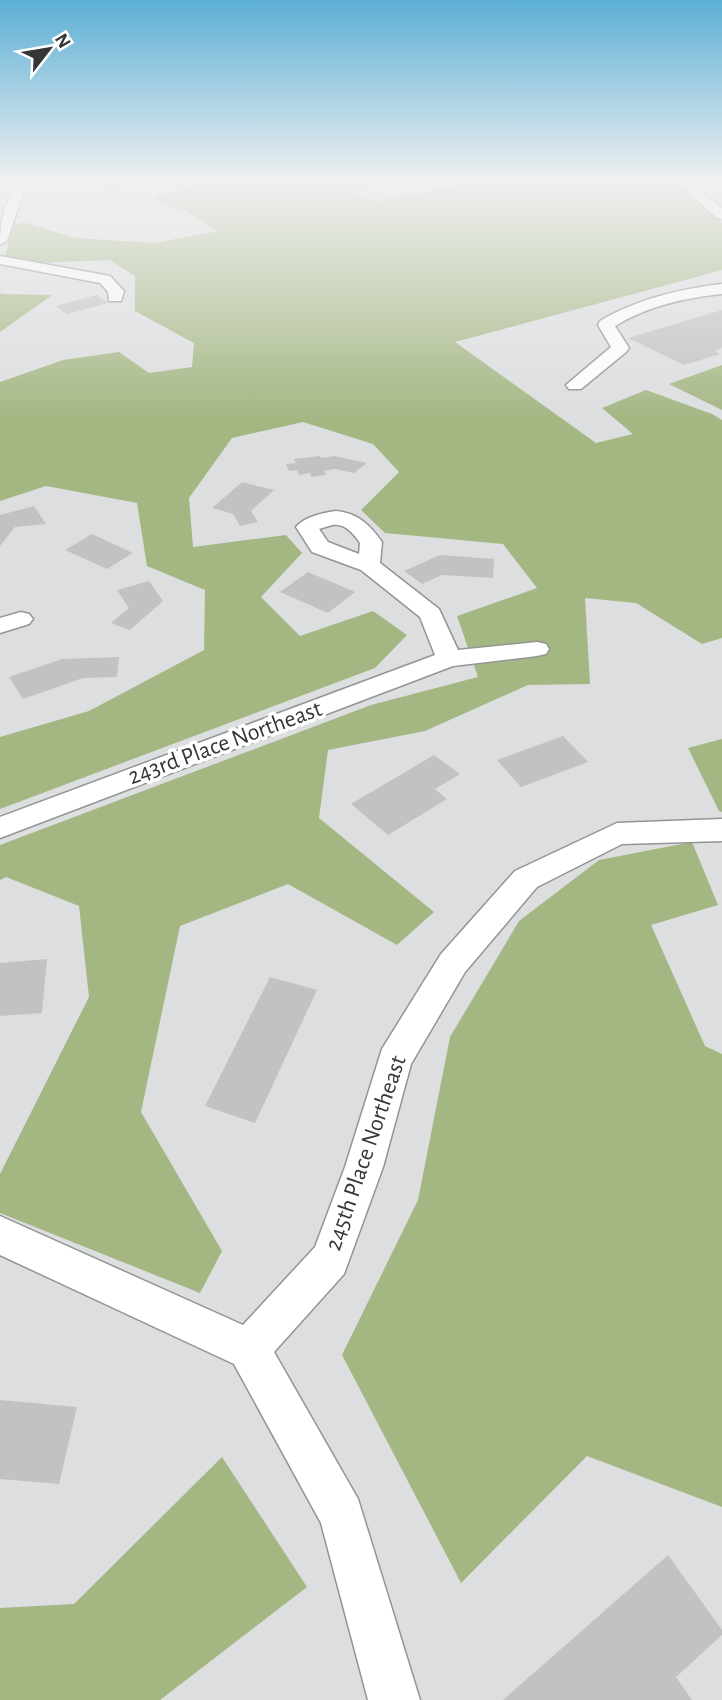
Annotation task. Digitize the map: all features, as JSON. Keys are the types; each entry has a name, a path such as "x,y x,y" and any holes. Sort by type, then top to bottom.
{"street":[{"path":"7,261 105,279 116,291 115,298"},
{"path":"575,385 620,348 606,324 621,314 676,298 722,289"},
{"path":"369,565 431,614 449,659"},
{"name":"243rd Place Northeast","path":"0,828 449,659 537,649"},
{"name":"245th Place Northeast","path":"249,1349 330,1259 364,1167 394,1060 453,963 526,879 617,834 722,830"},
{"path":"0,1235 249,1349 342,1515 394,1700"}],"green space":[{"path":"26,261 75,261 32,263"},
{"path":"112,261 722,261 722,270 455,342 596,443 633,434 602,408 646,390 722,420 722,638 702,644 636,603 585,598 590,684 528,685 425,731 328,750 319,818 434,912 397,945 288,884 180,926 141,1112 222,1251 200,1293 0,1213 0,1174 89,997 79,906 6,877 0,880 0,845 371,705 478,677 457,616 537,588 503,544 385,533 361,510 399,472 373,444 303,422 232,438 189,498 193,547 286,535 302,553 261,597 300,636 373,611 407,635 375,668 0,809 0,737 89,711 204,650 205,590 147,566 137,503 46,486 0,501 0,382 63,360 119,352 149,373 192,367 194,343 135,311 135,276"},
{"path":"0,293 3,294 52,295 0,332"},
{"path":"722,365 722,410 669,384"},
{"path":"722,739 722,812 719,811 688,748"},
{"path":"692,842 718,905 651,925 705,1046 722,1054 722,1507 587,1456 461,1583 342,1355 418,1200 450,1037 519,921 599,860"},
{"path":"222,1457 307,1587 160,1700 0,1700 0,1608 74,1604"}],"building":[{"path":"97,295 108,303 67,314 56,306"},
{"path":"722,310 722,348 715,351 720,354 684,365 628,338"},
{"path":"320,456 367,463 354,473 335,469 324,471 326,475 311,477 310,473 299,475 297,470 289,471 286,464 296,463 294,459"},
{"path":"242,482 274,490 251,511 258,522 240,526 233,514 212,508"},
{"path":"34,506 46,524 15,527 0,546 0,515"},
{"path":"92,534 133,553 107,569 65,550"},
{"path":"440,555 494,559 493,578 442,575 422,584 404,571"},
{"path":"308,572 355,592 328,613 280,592"},
{"path":"149,581 163,601 130,630 111,623 129,608 117,590"},
{"path":"119,657 117,677 83,678 23,699 9,677 62,659"},
{"path":"563,736 588,762 521,787 497,760"},
{"path":"434,755 460,774 435,789 447,799 388,835 351,804"},
{"path":"47,959 42,1013 0,1016 0,963"},
{"path":"270,977 317,990 255,1123 205,1106"},
{"path":"0,1400 77,1407 59,1484 0,1479"},
{"path":"668,1555 722,1630 722,1635 676,1677 692,1700 503,1700"}]}
